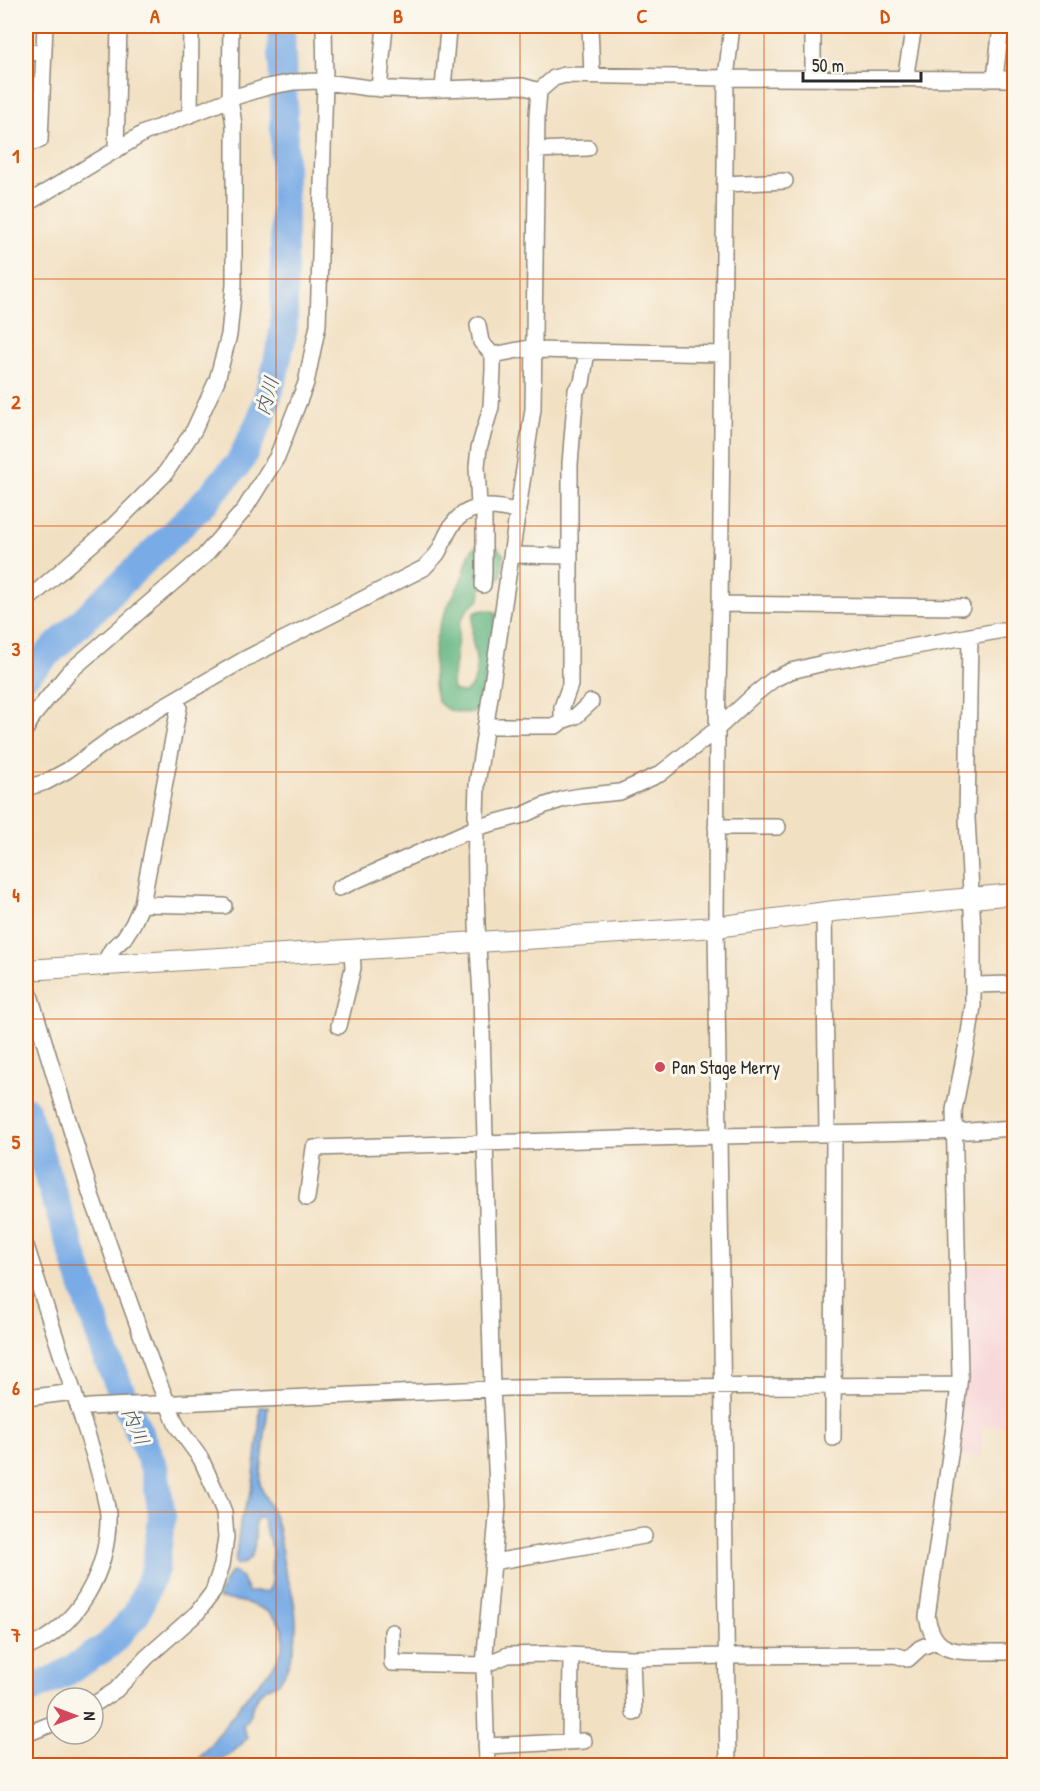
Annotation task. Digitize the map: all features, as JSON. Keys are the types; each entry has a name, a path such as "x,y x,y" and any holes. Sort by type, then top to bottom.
{"street":[{"path":"26,144 40,140 45,26"},
{"path":"116,150 119,26"},
{"path":"190,115 191,26"},
{"path":"26,601 113,526 164,475 194,430 217,380 229,336 234,285 234,97 231,26"},
{"path":"26,729 33,716 69,672 204,556 244,510 277,457 306,383 318,325 321,81 324,26"},
{"path":"379,88 385,26"},
{"path":"590,26 592,75"},
{"path":"728,1766 716,827 726,78 732,26"},
{"path":"813,26 813,78"},
{"path":"905,79 914,26"},
{"path":"995,79 1001,26"},
{"path":"443,89 448,29"},
{"path":"26,53 44,52"},
{"path":"488,1766 484,1665 498,1506 492,1389 475,828 477,784 532,409 539,91 554,78 565,75 1014,79"},
{"path":"26,204 144,133 234,97 285,83 321,81 415,90 522,86 539,91"},
{"path":"536,150 588,148"},
{"path":"725,184 785,181"},
{"path":"478,325 481,342 493,355 491,407 478,448 477,478 482,507 483,585"},
{"path":"493,355 534,349 723,354"},
{"path":"562,721 562,708 570,685 570,465 576,390 582,383 587,351"},
{"path":"26,788 46,782 68,770 116,735 177,698 316,622 424,568 438,552 452,525 462,514 482,507 505,508 518,512"},
{"path":"512,555 569,556"},
{"path":"720,604 962,607"},
{"path":"339,888 475,828 523,815 564,799 620,792 660,774 717,729 755,694 774,679 791,670 1014,628"},
{"path":"970,636 967,818 973,929 973,1006 954,1110 959,1385 927,1617 936,1641 945,1649 958,1652 1014,1652"},
{"path":"103,965 112,949 124,938 133,924 142,904 179,708 177,698"},
{"path":"485,726 556,726 576,716 591,702"},
{"path":"716,827 778,827"},
{"path":"26,970 716,927 824,912 1014,894"},
{"path":"142,904 224,906"},
{"path":"824,912 830,1134 833,1438"},
{"path":"339,1026 353,968 352,950"},
{"path":"26,982 91,1195 151,1362 162,1403 201,1459 224,1512 226,1537 222,1565 213,1592 197,1613 147,1657 116,1690 105,1697"},
{"path":"973,986 1014,984"},
{"path":"307,1198 314,1148 1014,1128"},
{"path":"26,1246 74,1392 84,1408 108,1514 105,1549 94,1583 80,1606 61,1627 39,1643 26,1648"},
{"path":"84,1408 492,1389 959,1385"},
{"path":"26,1398 74,1392"},
{"path":"493,1562 644,1536"},
{"path":"392,1632 392,1663 484,1665 508,1655 545,1654 633,1658 895,1655 908,1659 920,1648 936,1641"},
{"path":"486,1746 577,1741 571,1656"},
{"path":"633,1658 634,1713"},
{"path":"26,1734 45,1727"}],"shaded area":[{"path":"963,1265 1014,1265 1014,1426 982,1426 982,1456 955,1456"}],"green space":[{"path":"477,545 496,547 504,555 501,578 495,581 490,579 481,589 480,599 467,610 460,623 452,684 453,690 464,693 472,686 476,670 472,638 474,613 486,610 497,613 480,711 457,712 451,711 438,701 434,675 435,644 444,615 462,578 469,556"}],"water":[{"path":"268,1406 260,1483 278,1527 284,1566 293,1597 296,1622 294,1647 287,1669 280,1681 265,1689 256,1698 244,1725 243,1729 247,1736 242,1744 215,1764 192,1766 269,1671 277,1660 283,1645 283,1632 270,1613 246,1603 219,1599 218,1596 230,1573 234,1572 241,1577 248,1592 267,1592 271,1586 272,1549 263,1519 259,1518 255,1521 254,1548 249,1559 238,1565 235,1562 241,1518 253,1483 260,1407"}],"waterway":[{"name":"内川","path":"26,675 197,510 240,462 262,416 284,328 284,112 281,26"},
{"name":"内川","path":"26,1110 107,1358 155,1470 162,1516 155,1569 136,1615 109,1645 64,1674 26,1692"}],"place":[{"name":"Pan Stage Merry","path":"660,1067"}]}
